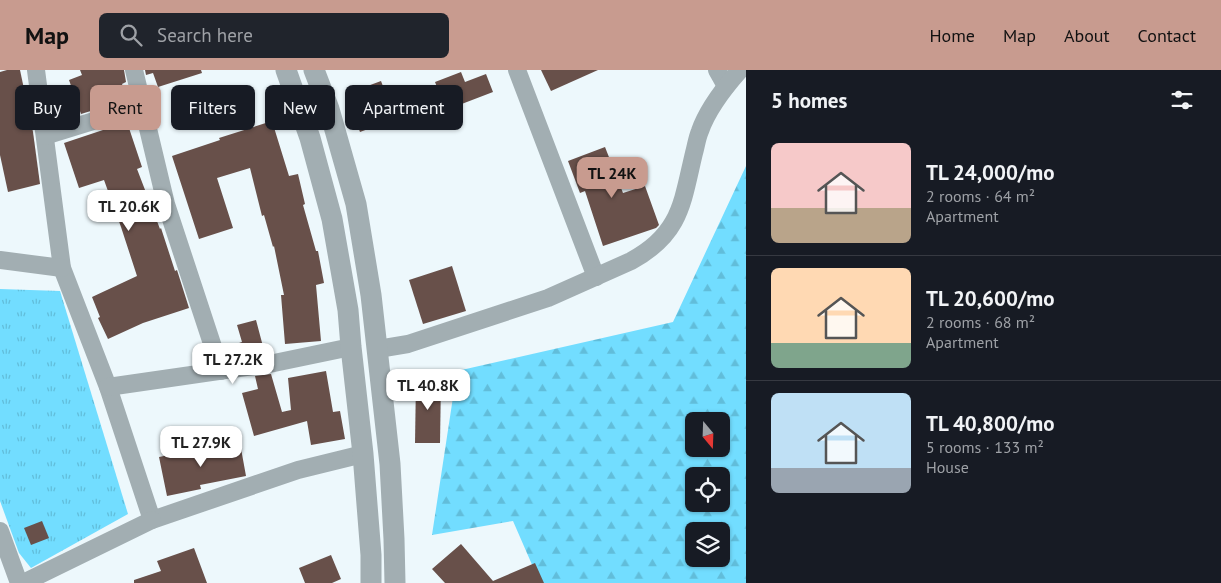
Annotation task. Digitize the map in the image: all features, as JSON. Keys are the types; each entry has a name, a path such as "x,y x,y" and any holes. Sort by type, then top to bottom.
{"street":[{"path":"36,70 62,268 108,387 152,520"},
{"path":"134,70 137,85"},
{"path":"286,70 310,138 332,219 348,310 350,347 363,454 371,555 371,583"},
{"path":"314,70 329,109 356,204 371,295 390,464 395,583"},
{"path":"517,70 596,277"},
{"path":"717,70 726,86"},
{"path":"378,349 408,344 548,298 643,254 654,246 664,236 680,209 700,131 707,115 726,86 740,70"},
{"path":"45,136 90,122"},
{"path":"148,130 166,204 221,371"},
{"path":"0,260 62,268"},
{"path":"108,387 274,363 350,347"},
{"path":"22,583 152,520 298,470 363,454"},
{"path":"0,531 19,583"}],"green space":[{"path":"746,166 746,583 540,583 513,521 432,535 457,371 673,322"},
{"path":"0,289 60,291 128,514 31,568 19,553 0,501"}],"building":[{"path":"20,70 23,85 15,85 15,130 33,130 40,184 8,192 0,155 0,72"},
{"path":"80,70 124,70 126,82 122,85 90,85 90,111 81,114 80,85 71,85 69,80 82,75"},
{"path":"145,70 201,70 202,73 161,86 157,85 153,73 146,75"},
{"path":"541,70 598,70 551,91"},
{"path":"461,72 465,82 486,74 493,92 463,103 463,85 436,85 435,82"},
{"path":"381,81 382,85 370,85"},
{"path":"265,123 265,130 275,130 289,176 298,174 305,204 303,205 316,251 318,251 324,283 316,285 321,341 285,344 281,295 284,295 274,246 264,215 262,216 250,168 217,178 233,228 199,239 172,156 244,130 255,130 255,126"},
{"path":"103,130 130,130 142,167 137,169 161,228 175,271 177,270 189,308 143,323 108,339 98,318 100,317 92,297 137,276 104,180 79,188 64,143"},
{"path":"605,147 623,193 645,186 659,225 656,228 603,246 585,191 580,193 568,161"},
{"path":"452,266 466,311 423,324 409,280"},
{"path":"256,320 265,354 237,358 233,345 242,342 237,325"},
{"path":"326,371 333,412 340,411 345,439 311,445 307,421 254,436 242,393 258,389 255,376 271,374 282,412 291,410 288,378"},
{"path":"416,379 441,380 440,443 415,443"},
{"path":"240,443 246,476 200,485 201,489 167,496 159,457"},
{"path":"42,521 49,538 31,545 24,528"},
{"path":"461,544 493,581 535,563 544,583 445,583 432,569"},
{"path":"194,548 207,583 134,583 134,580 161,571 157,561"},
{"path":"331,555 341,579 332,583 305,583 299,568"}]}
